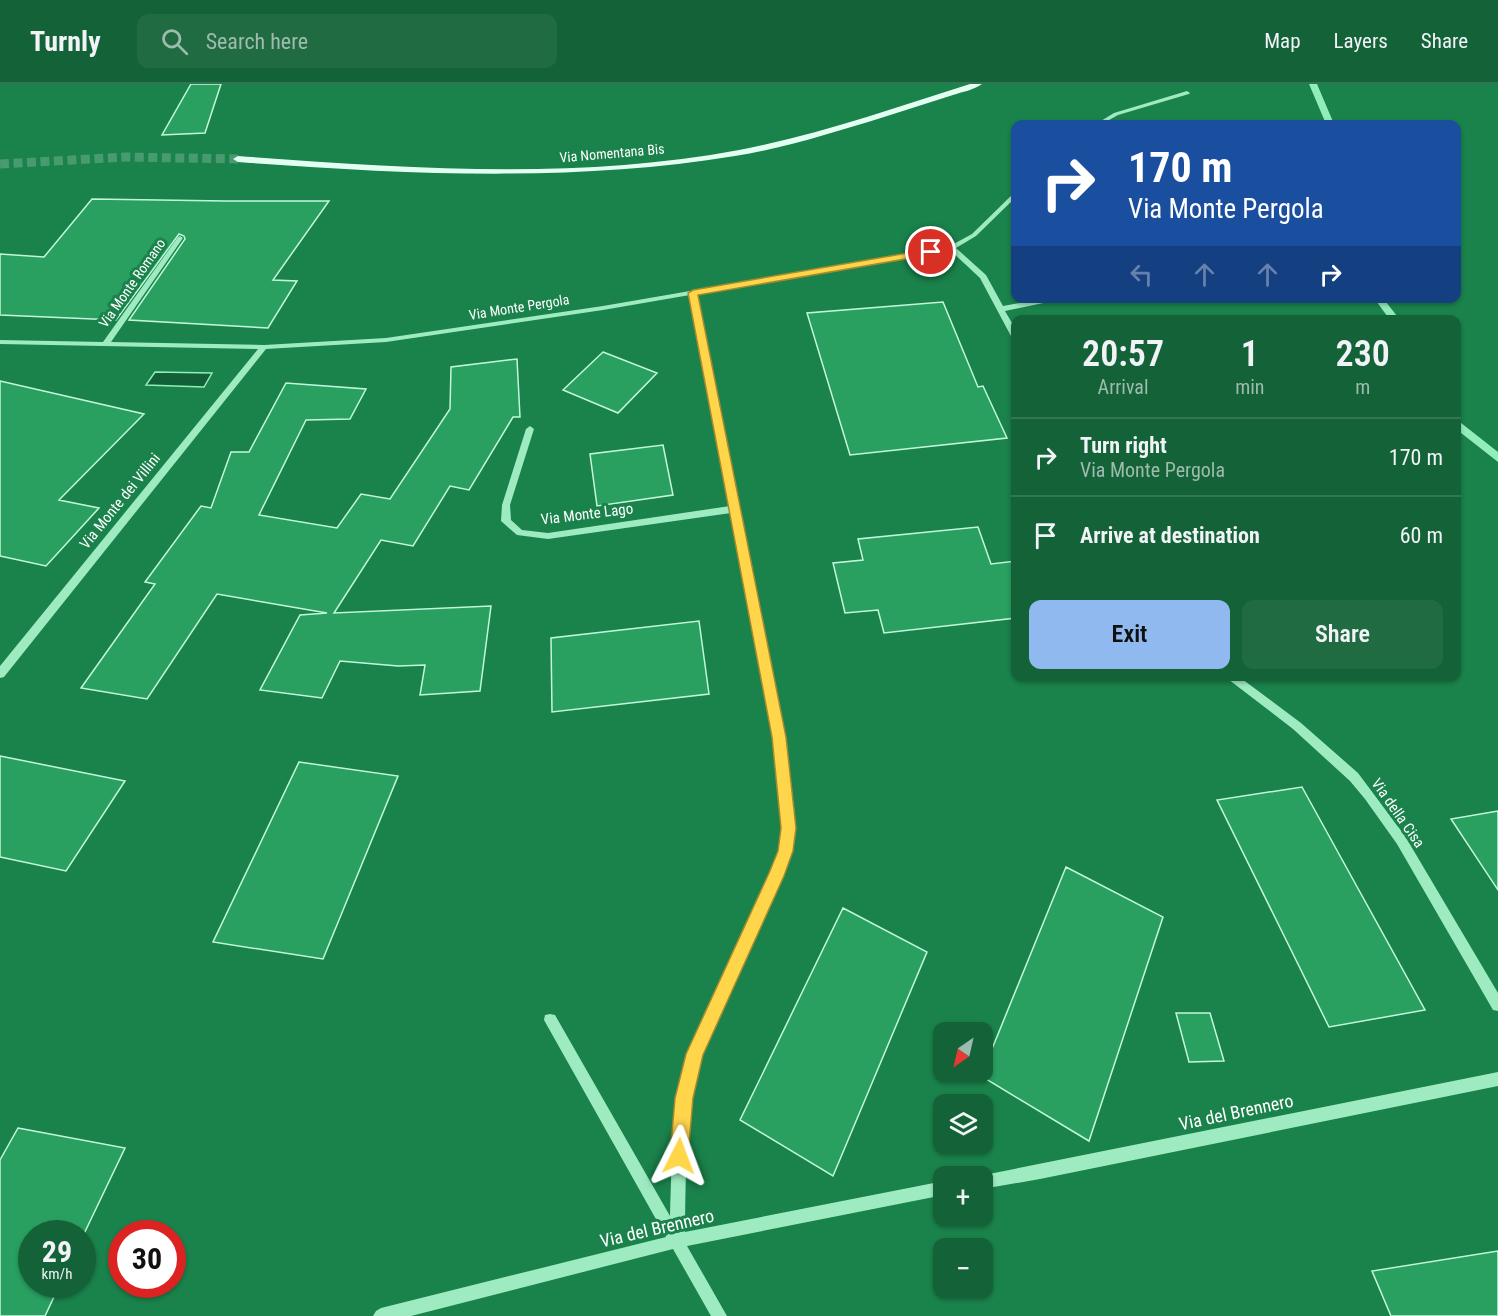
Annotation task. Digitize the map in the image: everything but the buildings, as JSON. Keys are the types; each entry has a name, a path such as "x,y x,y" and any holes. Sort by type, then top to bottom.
{"main road":[{"name":"Via Nomentana Bis","path":"238,159 401,170 477,172 571,171 656,164 761,148 852,124 978,84"}],"street":[{"path":"1106,120 1116,114 1187,93"},
{"name":"Via Monte Pergola","path":"0,342 264,347 406,338 693,293 952,248 974,235 1011,198"},
{"name":"Via Monte Romano","path":"105,345 180,238"},
{"path":"952,248 983,278 1011,328"},
{"path":"677,1241 680,1134 690,1068 700,1039 782,861 789,828 779,737 693,293"},
{"path":"1001,309 1035,303"},
{"name":"Via Monte dei Villini","path":"0,674 264,347"},
{"name":"Via Monte Lago","path":"531,429 505,513 509,526 520,533 548,536 735,509"},
{"name":"Via della Cisa","path":"1236,681 1297,726 1354,777 1369,795 1401,840 1498,1005"},
{"path":"550,1020 719,1316"},
{"name":"Via del Brennero","path":"993,1180 1498,1079"},
{"name":"Via del Brennero","path":"381,1316 677,1241 933,1190"}],"shaded area":[{"path":"155,372 212,373 204,387 146,385"}],"waterway":[{"path":"1313,84 1328,120"},
{"path":"1382,303 1391,315"},
{"path":"1461,427 1498,458"}],"tunnel":[{"path":"0,164 126,157 238,159"}],"route":[{"path":"679,1156 684,1098 694,1054 776,876 785,851 789,828 779,737 693,293 931,252"}]}
